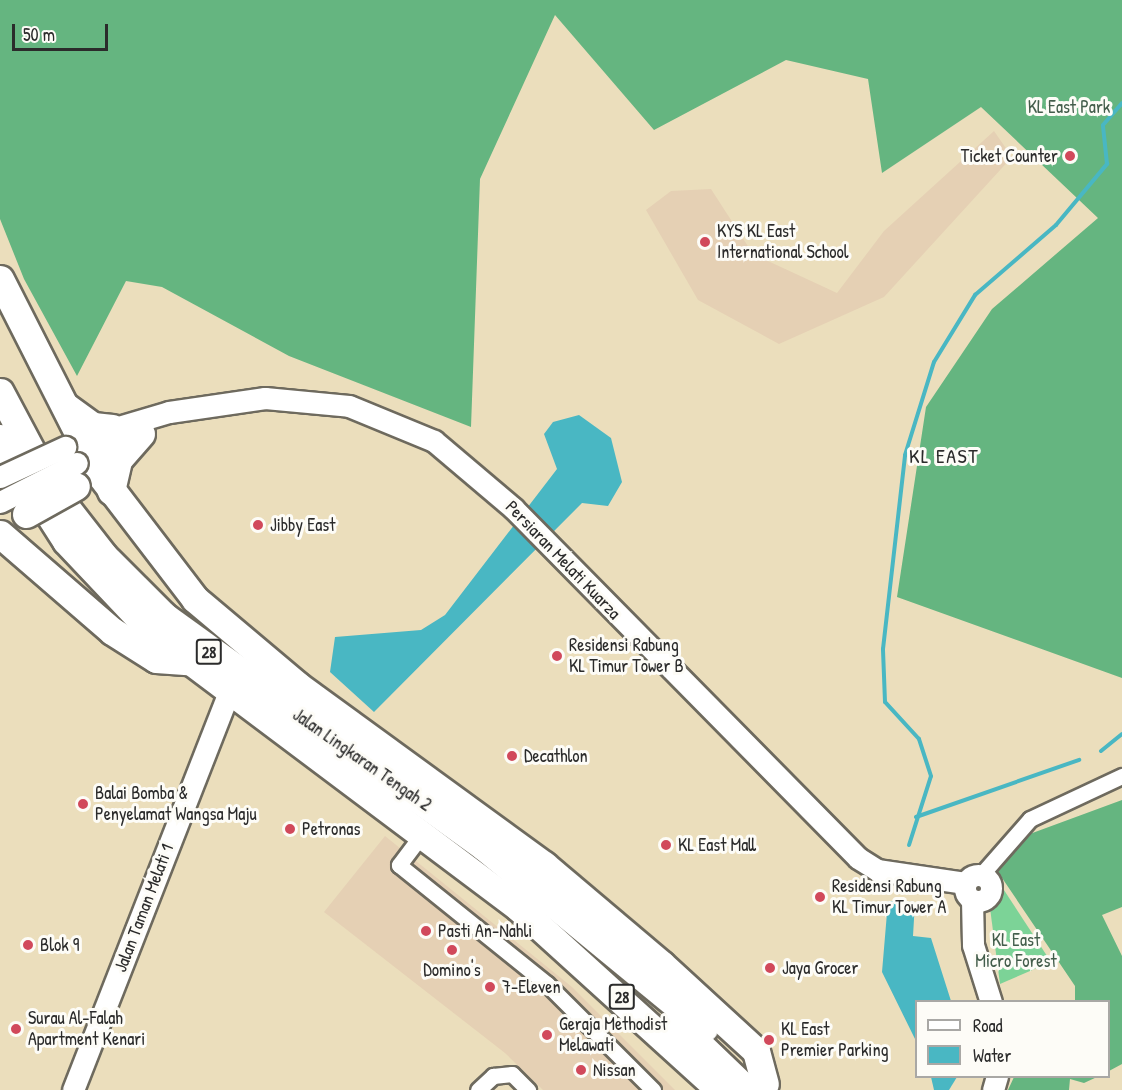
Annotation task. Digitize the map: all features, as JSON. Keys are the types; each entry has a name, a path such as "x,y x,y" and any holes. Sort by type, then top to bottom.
{"highway":[{"path":"0,279 55,393 77,458 89,485 114,496 160,560 230,633 544,865 756,1052 761,1088"},
{"name":"Jalan Lingkaran Tengah 2","path":"0,392 51,488 104,555 164,616 484,847 631,966 761,1088"},
{"path":"55,393 73,417 112,428"},
{"path":"114,496 118,460 141,434"},
{"name":"Jalan Lingkaran Tengah 2","path":"0,438 46,516 90,571 188,661 423,833 601,978 720,1090"},
{"path":"77,458 26,514 7,541 112,631 156,659 188,661"}],"street":[{"name":"Persiaran Melati Kuarza","path":"77,458 112,428 195,408 265,398 365,411 434,441 513,508 858,858 877,870 973,886"},
{"name":"Persiaran Melati Kuarza","path":"77,458 141,434 195,408"},
{"path":"0,477 77,458"},
{"path":"0,502 77,458"},
{"name":"Jalan Taman Melati 1","path":"73,1090 229,692"},
{"path":"990,1000 973,945 973,886 1030,819 1122,776"},
{"path":"423,833 399,864 547,984 653,1090"},
{"path":"478,1090 493,1076 512,1074 528,1090"}],"shaded area":[{"name":"KYS KL East International School","path":"994,131 1012,157 884,297 779,344 698,300 646,210 671,191 711,189 753,254 837,293 884,231"},
{"path":"385,836 572,987 675,1090 543,1090 505,1053 324,912"}],"green space":[{"name":"KL East Park","path":"0,0 1122,0 1122,678 897,597 926,407 992,309 1098,218 981,107 882,173 868,79 786,60 654,130 555,15 480,179 471,427 289,356 162,287 126,281 77,376 24,279 0,219"},
{"path":"1122,800 1122,907 1102,915 1122,956 1122,1064 1110,1070 1110,1000 1075,1000 1075,986 998,872 1027,835"},
{"name":"KL East Micro Forest","path":"1002,887 1051,962 1000,984 990,908"},
{"path":"1013,1078 1095,1078 1084,1083 1070,1079 1069,1090 1008,1090"}],"water":[{"path":"579,415 611,438 622,482 608,506 582,503 374,712 330,672 335,637 421,630 445,615 557,469 544,434 553,422"},
{"path":"888,901 915,902 913,936 931,938 951,1000 915,1000 915,1039 882,972"},
{"path":"931,1078 956,1078 949,1090 934,1090"}],"waterway":[{"path":"909,845 931,776 919,739 885,702 883,649 905,455 934,362 975,295 1056,225 1107,164 1103,125 1122,103"},
{"path":"1101,751 1122,734"},
{"path":"916,817 1079,760"}],"place":[{"name":"Ticket Counter","path":"1070,156"},
{"name":"KYS KL East International School","path":"705,242"},
{"name":"Jibby East","path":"258,525"},
{"name":"Residensi Rabung KL Timur Tower B","path":"557,656"},
{"name":"Decathlon","path":"512,756"},
{"name":"Balai Bomba & Penyelamat Wangsa Maju","path":"83,804"},
{"name":"Petronas","path":"290,829"},
{"name":"KL East Mall","path":"666,845"},
{"name":"Residensi Rabung KL Timur Tower A","path":"820,897"},
{"name":"Pasti An-Nahli","path":"426,931"},
{"name":"Blok 9","path":"28,945"},
{"name":"Domino's","path":"452,950"},
{"name":"Jaya Grocer","path":"770,968"},
{"name":"7-Eleven","path":"490,987"},
{"name":"Surau Al-Falah Apartment Kenari","path":"16,1029"},
{"name":"Geraja Methodist Melawati","path":"547,1035"},
{"name":"KL East Premier Parking","path":"769,1040"},
{"name":"Nissan","path":"581,1070"}],"district":[{"name":"KL EAST","path":"944,455"}]}
